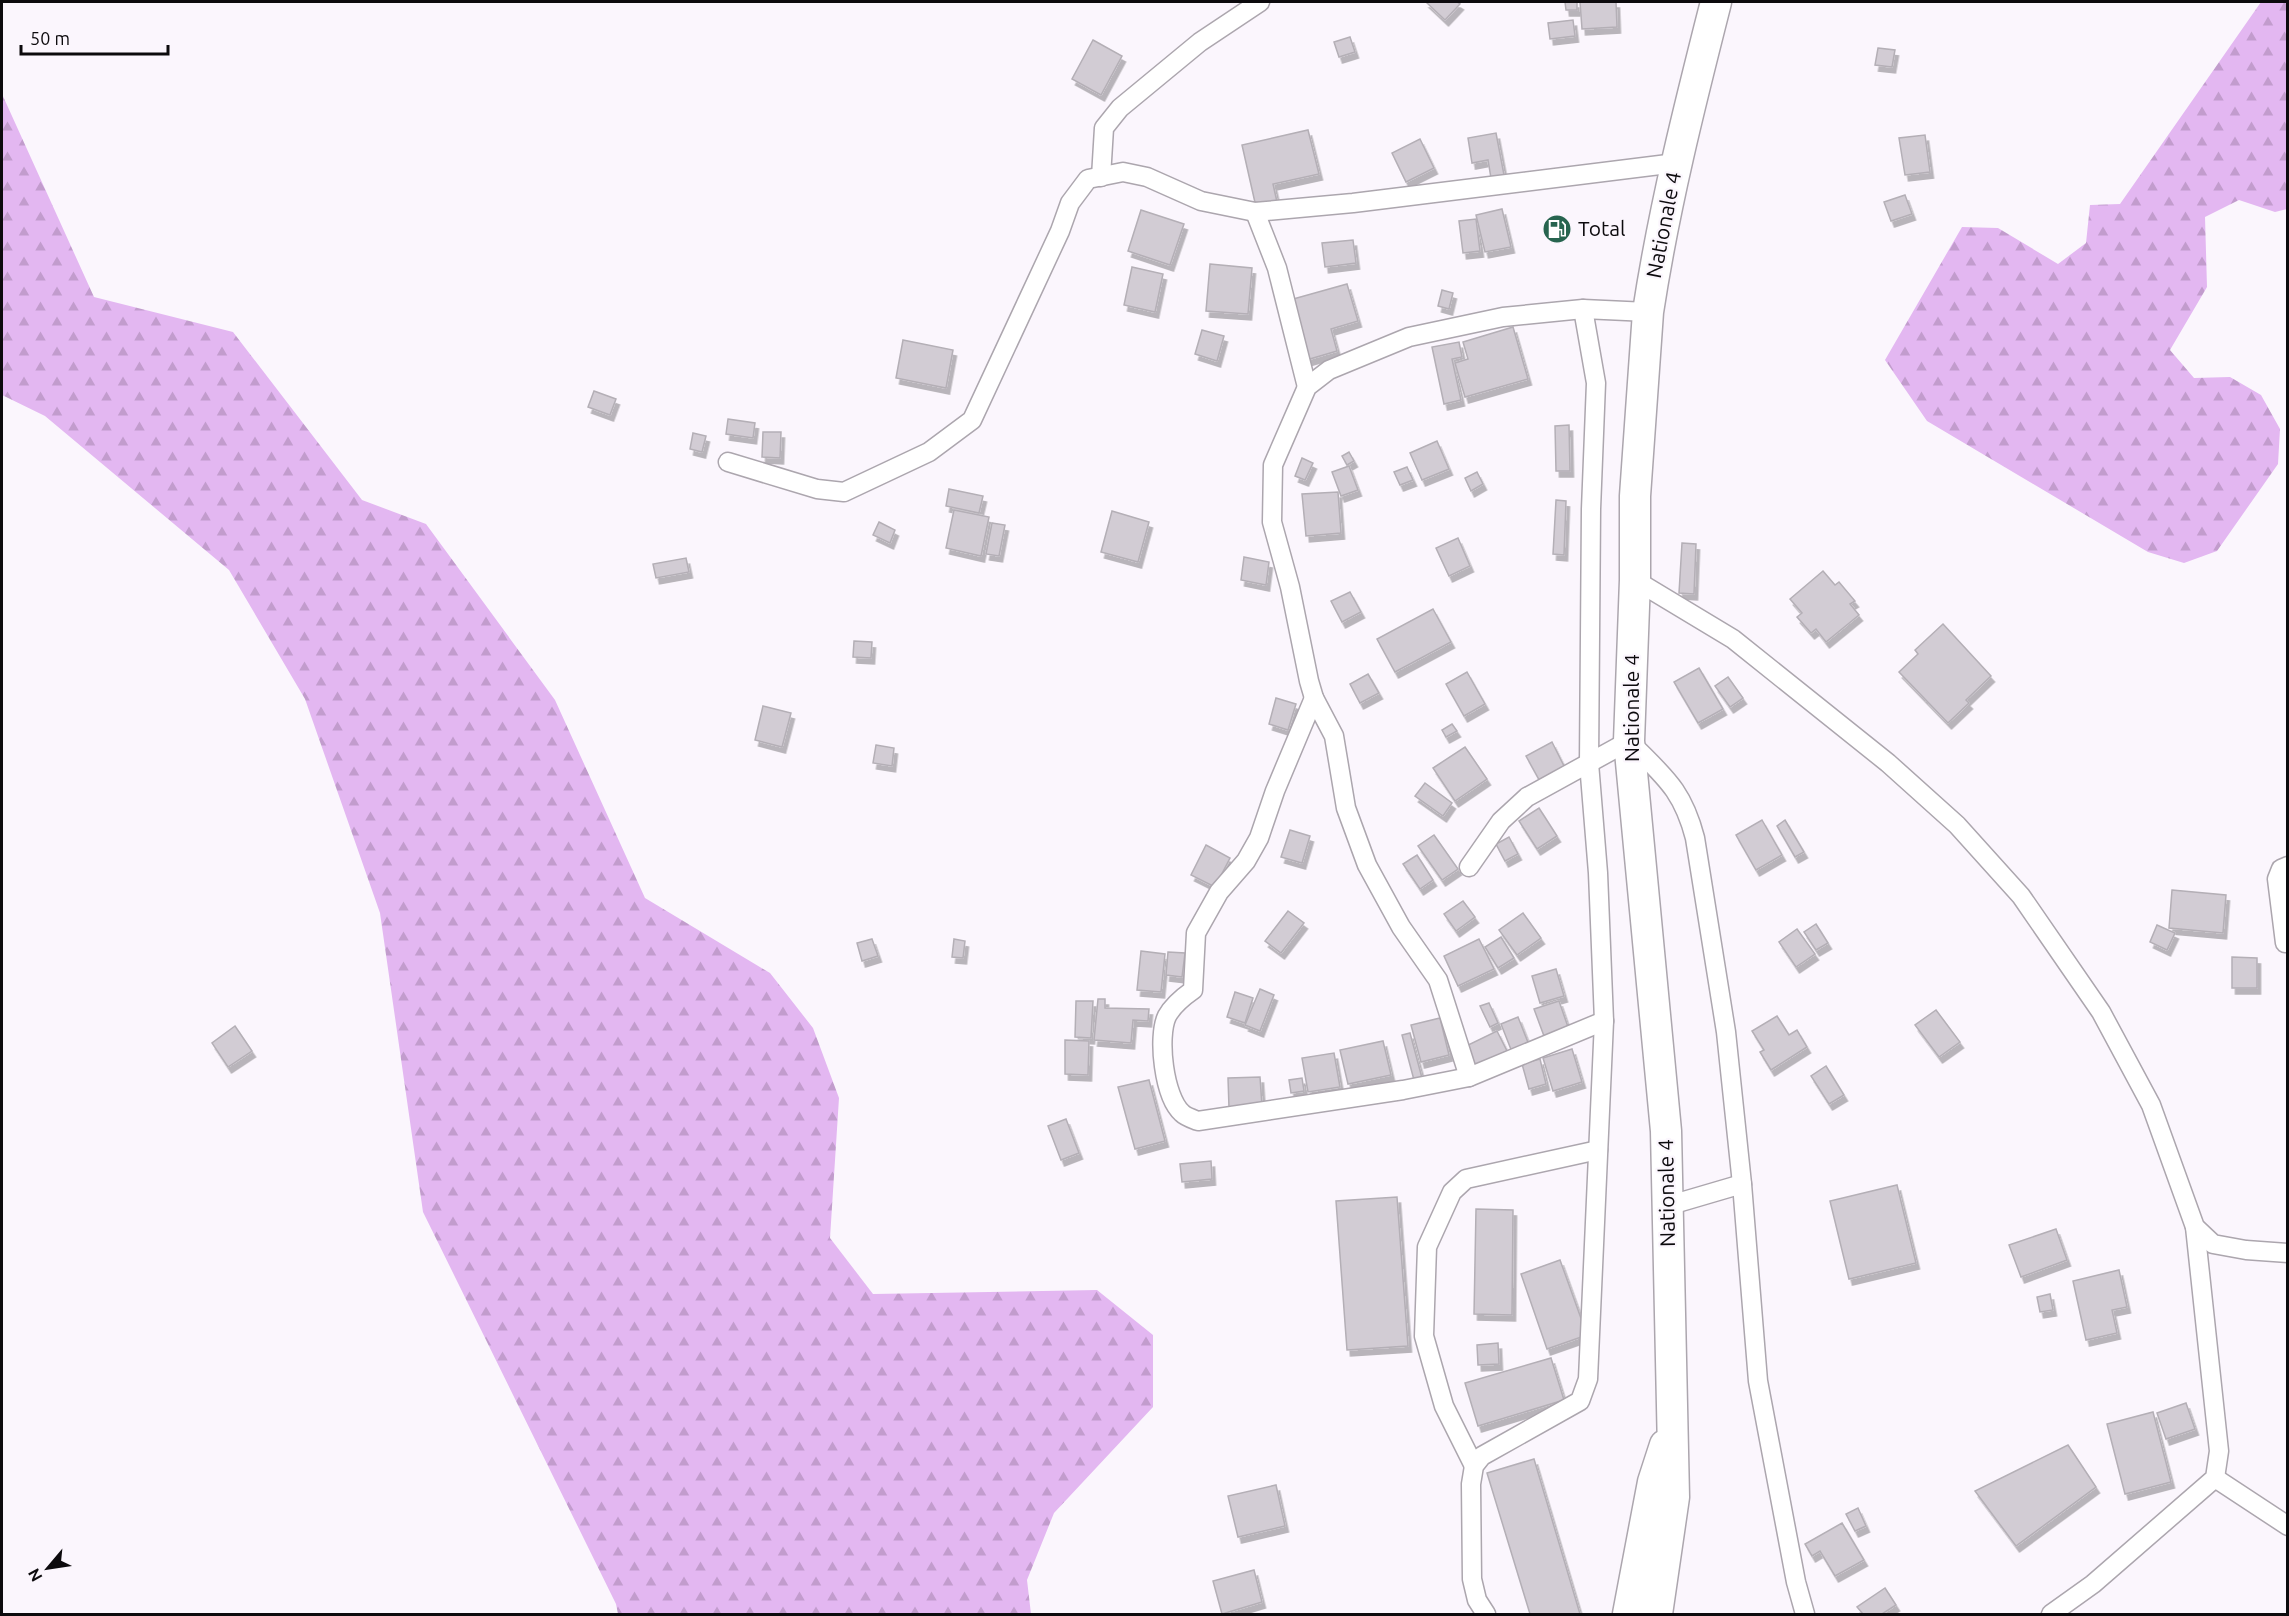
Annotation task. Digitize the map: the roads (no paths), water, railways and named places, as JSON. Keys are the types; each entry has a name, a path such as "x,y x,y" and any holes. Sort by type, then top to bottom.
{"highway":[{"name":"Nationale 4","path":"1658,1614 1674,1497 1666,1131 1629,741 1635,580 1635,496 1648,312 1676,163 1716,2"},
{"name":"Nationale 4","path":"1628,1614 1653,1482 1672,1422"}],"street":[{"path":"1101,177 1104,128 1120,108 1200,42 1260,2"},
{"path":"728,462 817,489 844,492 929,452 946,441 972,420 1060,231 1070,203 1088,179 1123,172 1147,177 1202,201 1255,212 1353,203 1676,163"},
{"path":"1255,212 1276,268 1308,387"},
{"path":"1486,1614 1477,1600 1472,1579 1471,1484 1474,1466 1482,1456 1580,1401 1588,1379 1604,1021 1598,873 1589,763 1591,509 1596,383 1583,309"},
{"path":"1470,1077 1438,980 1401,927 1367,865 1346,808 1334,736 1314,698 1272,522 1272,465 1308,387 1329,370 1409,337 1503,317 1583,309 1648,312"},
{"path":"1635,580 1733,639 1888,763 1957,825 2021,896 2101,1012 2151,1105 2195,1227 2219,1451 2215,1478 2094,1584 2051,1614"},
{"path":"1314,698 1275,790 1258,838 1246,861 1219,892 1196,933 1193,990 1174,1006 1166,1018 1162,1057 1174,1104 1183,1114 1198,1121 1403,1090 1470,1077 1604,1021"},
{"path":"1469,867 1501,821 1527,797 1629,741 1677,790 1689,814 1695,838 1726,1032 1742,1184 1758,1381 1796,1582 1805,1614"},
{"path":"2285,943 2277,879 2280,870 2288,866"},
{"path":"1474,1466 1444,1406 1424,1336 1427,1247 1452,1192 1466,1179 1598,1150"},
{"path":"1667,1206 1742,1184"},
{"path":"2195,1227 2213,1244 2246,1250 2288,1252"},
{"path":"2215,1478 2288,1526"}],"place":[{"name":"Total","path":"1557,229"}]}
